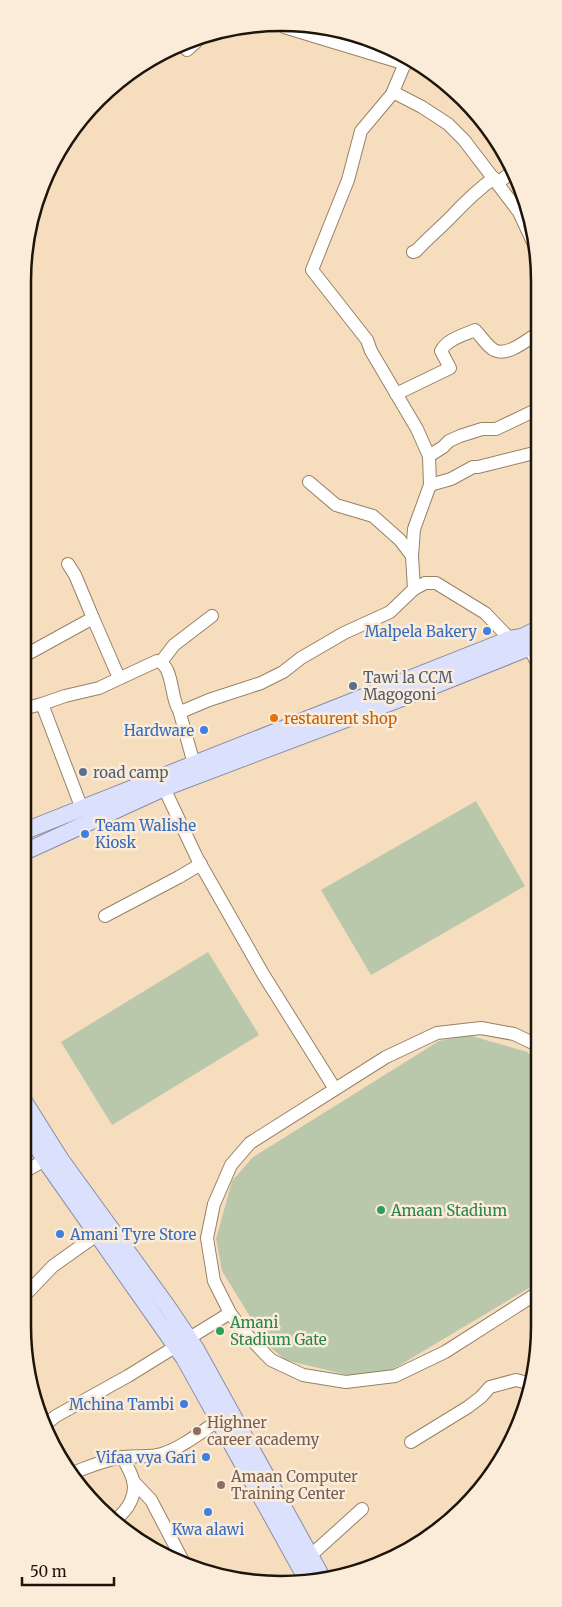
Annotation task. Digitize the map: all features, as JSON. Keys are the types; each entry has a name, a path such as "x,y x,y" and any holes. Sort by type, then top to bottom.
{"main road":[{"path":"31,829 194,764 525,642"},
{"path":"31,849 164,788 525,642"},
{"path":"31,1112 183,1342 219,1420 300,1575"},
{"path":"31,1137 98,1234 219,1388 319,1573"}],"street":[{"path":"304,32 385,54"},
{"path":"405,64 393,92 361,131 348,180 312,270 367,340 371,352 417,429 429,456 430,485 414,529 412,556 414,589"},
{"path":"393,92 422,107 448,124 464,140 496,181 519,212 523,221"},
{"path":"414,252 476,191 507,174"},
{"path":"396,394 450,368 441,350 443,346 453,339 475,330 494,349 502,352 513,349 531,338"},
{"path":"429,456 460,436 482,429 496,429 531,412"},
{"path":"430,485 451,478 473,467 531,454"},
{"path":"308,482 336,505 372,516 400,540 412,556"},
{"path":"68,564 75,575 119,678"},
{"path":"179,710 183,711 283,672 301,658 344,634 390,612 414,589 425,583 436,583 485,613 525,642"},
{"path":"162,662 174,645 212,616"},
{"path":"31,652 93,618"},
{"path":"31,707 64,696 99,688 157,661 162,662"},
{"path":"162,662 168,673 194,764"},
{"path":"42,704 82,809"},
{"path":"164,788 201,864 262,974 335,1089"},
{"path":"105,916 179,878 201,864"},
{"path":"531,1042 514,1034 480,1028 437,1033 386,1057 250,1143 231,1165 214,1204 207,1238 214,1281 230,1313 246,1334 271,1360 303,1375 346,1382 395,1376 445,1352 531,1297"},
{"path":"31,1168 45,1160"},
{"path":"31,1289 53,1266 98,1234"},
{"path":"50,1420 230,1313"},
{"path":"411,1442 468,1407 490,1387 516,1380 524,1382"},
{"path":"78,1471 122,1457 161,1454 219,1420"},
{"path":"122,1457 134,1480 151,1500 179,1554"},
{"path":"119,1517 130,1506 134,1480"},
{"path":"310,1556 362,1509"}],"green space":[{"path":"476,801 525,886 371,975 321,890"},
{"path":"208,952 259,1035 112,1125 61,1042"},
{"name":"Amaan Stadium","path":"468,1035 527,1052 531,1055 531,1287 390,1371 356,1377 285,1360 267,1344 222,1271 216,1239 232,1181 253,1157 439,1041"}],"place":[{"name":"Malpela Bakery","path":"487,631"},
{"name":"Tawi la CCM Magogoni","path":"353,686"},
{"name":"restaurent shop","path":"274,718"},
{"name":"Hardware","path":"204,730"},
{"name":"road camp","path":"83,772"},
{"name":"Team Walishe Kiosk","path":"85,834"},
{"name":"Amaan Stadium","path":"381,1210"},
{"name":"Amani Tyre Store","path":"60,1234"},
{"name":"Amani Stadium Gate","path":"220,1331"},
{"name":"Mchina Tambi","path":"184,1404"},
{"name":"Highner career academy","path":"197,1431"},
{"name":"Vifaa vya Gari","path":"206,1457"},
{"name":"Amaan Computer Training Center","path":"221,1485"},
{"name":"Kwa alawi","path":"208,1512"}]}
